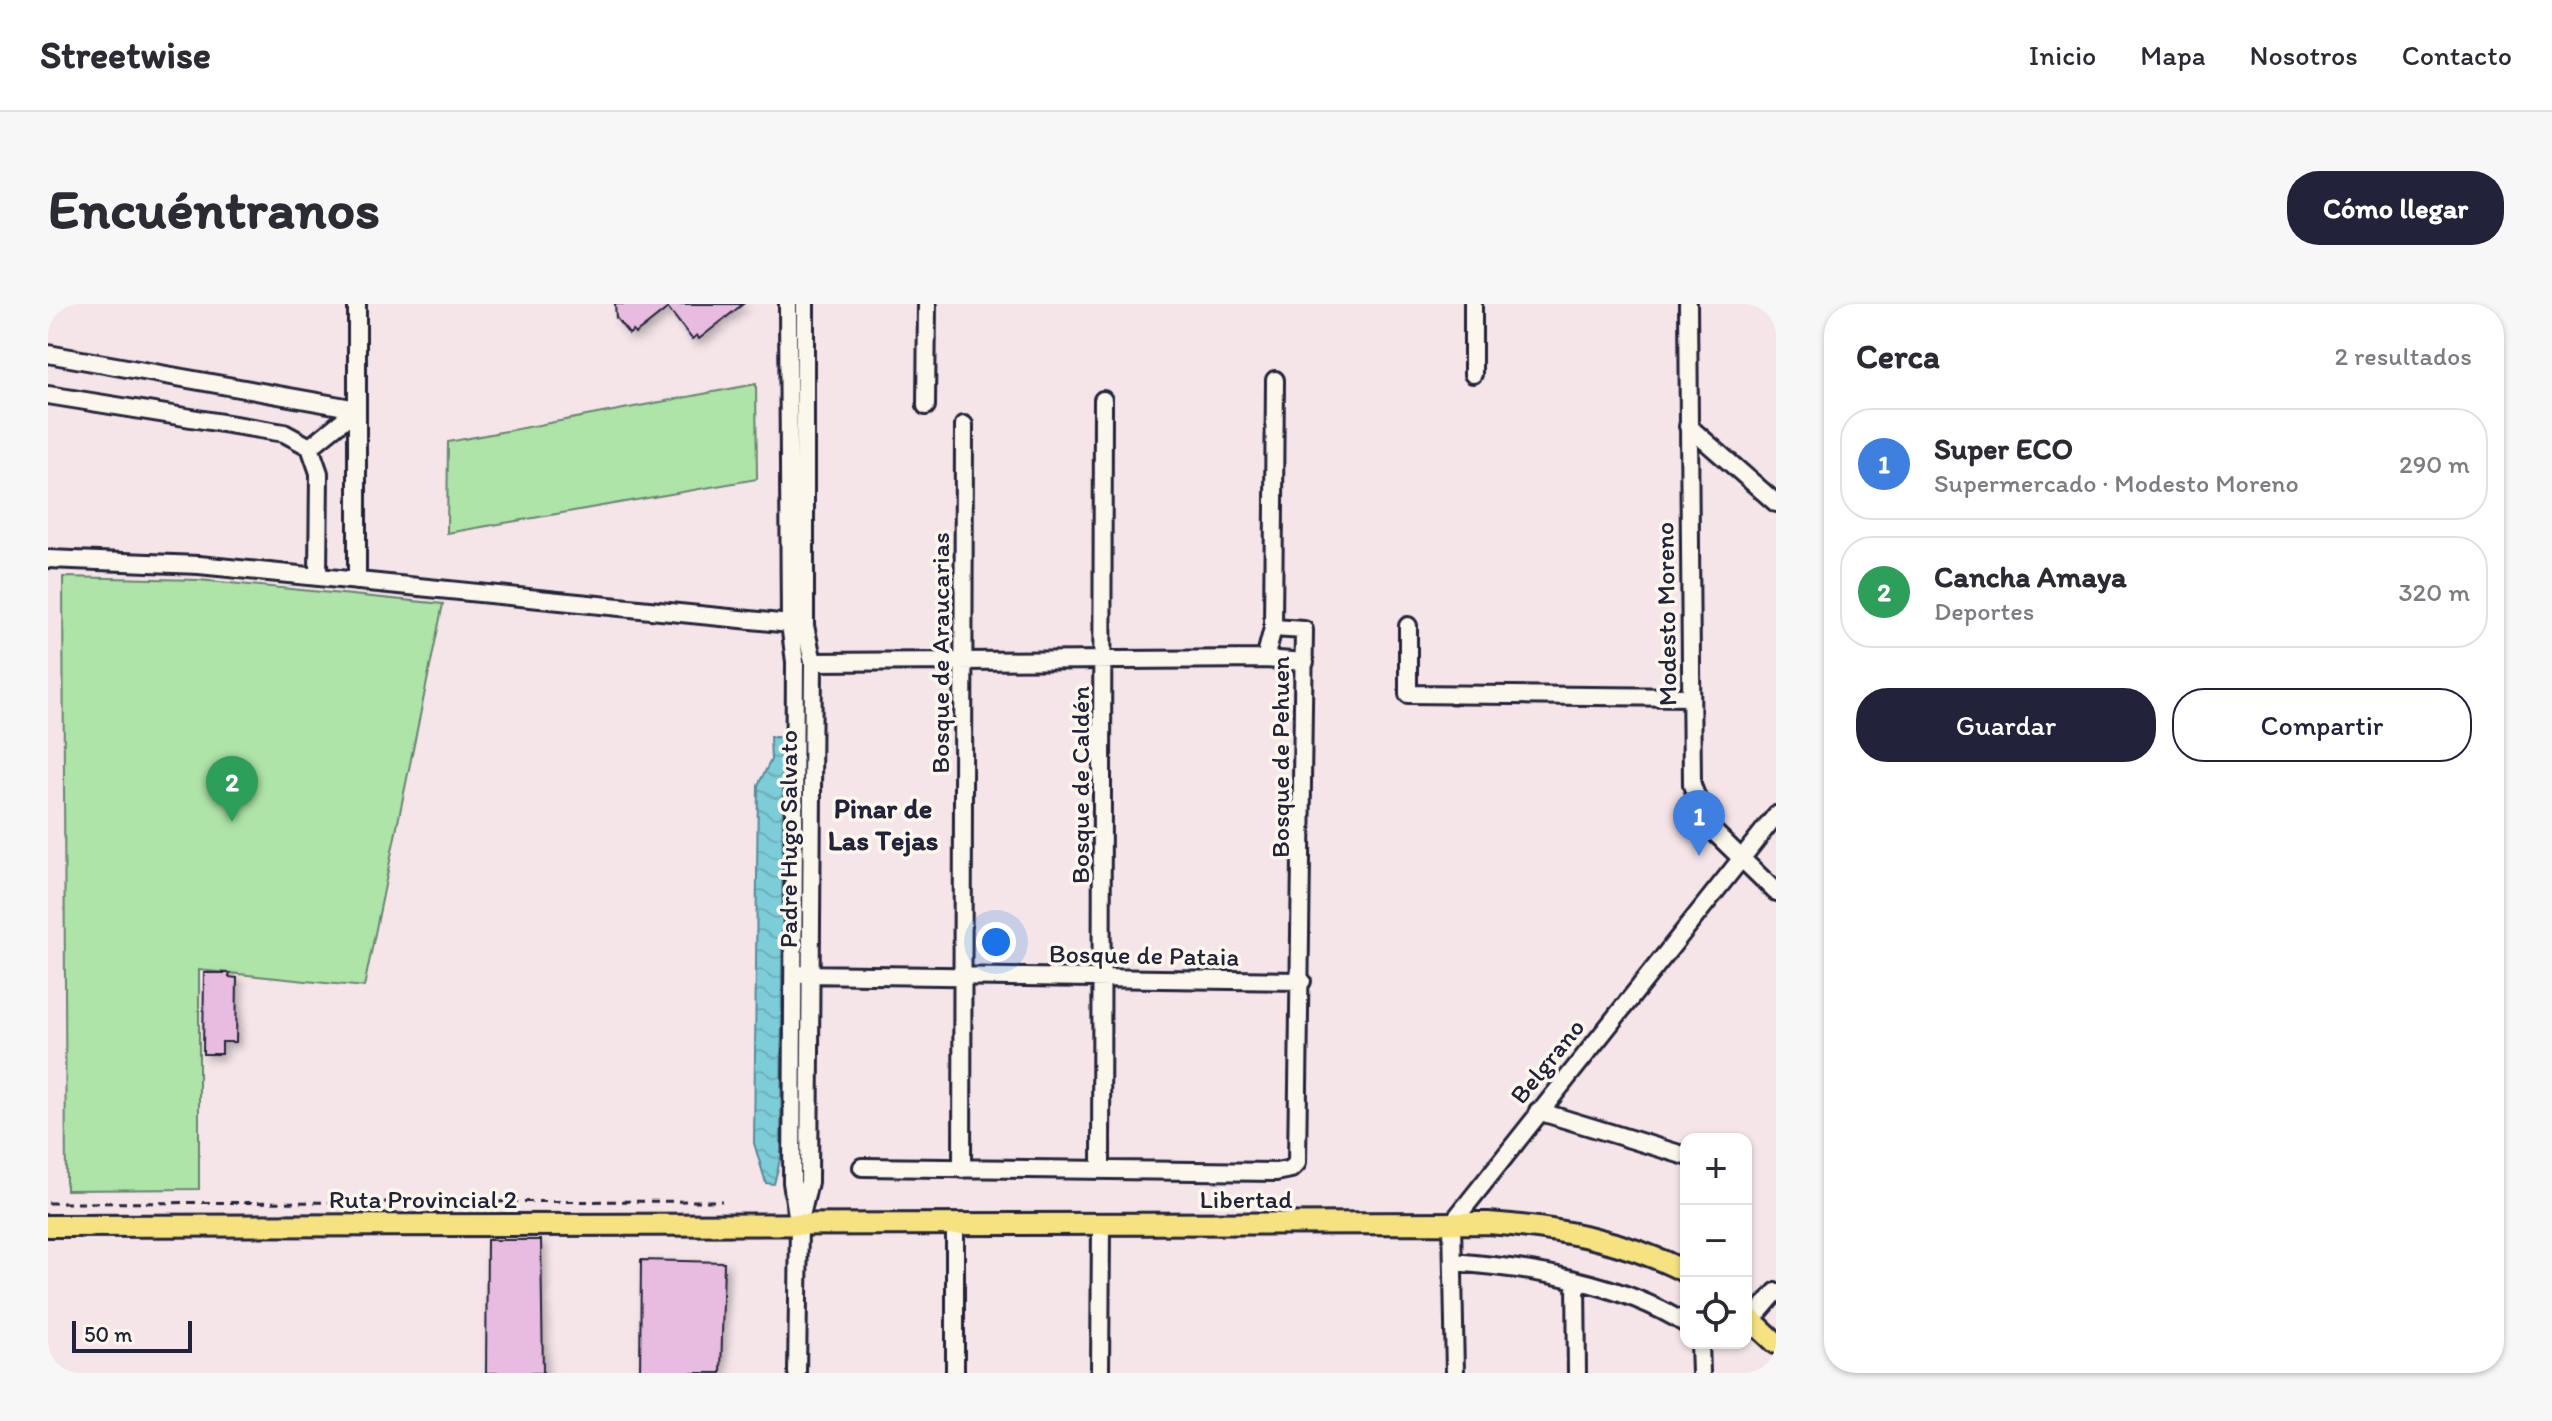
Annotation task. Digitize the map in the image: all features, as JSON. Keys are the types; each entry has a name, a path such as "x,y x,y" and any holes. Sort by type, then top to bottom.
{"main road":[{"name":"Libertad","path":"799,1225 1452,1223 1564,1230 1621,1245 1680,1270"},
{"name":"Ruta Provincial 2","path":"48,1226 799,1225"},
{"path":"1752,1321 1776,1343"}],"street":[{"path":"357,304 357,581"},
{"name":"Padre Hugo Salvato","path":"788,304 797,625 813,662 809,1182 799,1225"},
{"name":"Padre Hugo Salvato","path":"797,1373 799,1225 792,1182 795,662 805,304"},
{"path":"926,406 927,304"},
{"path":"1473,304 1473,374"},
{"name":"Modesto Moreno","path":"1688,304 1692,785 1699,811 1707,825 1776,892"},
{"path":"48,354 357,409"},
{"name":"Bosque de Pehuen","path":"1101,1170 1276,1172 1291,1169 1297,1163 1305,662 1304,630 1273,628 1275,380"},
{"path":"48,395 284,433 310,447 319,473 318,577"},
{"name":"Bosque de Caldén","path":"1101,1170 1103,400"},
{"path":"310,447 357,409"},
{"name":"Bosque de Araucarias","path":"962,1169 964,425"},
{"path":"1688,426 1776,503"},
{"path":"48,559 199,565 797,625"},
{"path":"1408,626 1408,694 1691,697"},
{"path":"1265,659 1273,628"},
{"path":"813,662 1265,659 1305,662"},
{"name":"Belgrano","path":"1452,1223 1776,815"},
{"name":"Bosque de Pataia","path":"794,974 1302,981"},
{"path":"1538,1111 1680,1154"},
{"path":"862,1167 1101,1170"},
{"path":"1452,1223 1455,1373"},
{"path":"955,1225 955,1373"},
{"path":"1100,1373 1101,1226"},
{"path":"1453,1262 1530,1271 1576,1281 1614,1293 1680,1321"},
{"path":"1576,1281 1577,1373"},
{"path":"1752,1313 1776,1292"},
{"path":"1700,1349 1701,1373"}],"path":[{"path":"48,1203 722,1201"}],"green space":[{"path":"756,384 757,479 447,533 448,442"},
{"path":"63,577 199,580 443,604 364,987 199,970 199,1189 66,1190"}],"water":[{"path":"770,737 782,737 783,744 781,1156 774,1184 766,1183 754,1143 758,785 771,760"}],"building":[{"path":"615,304 743,304 699,339 697,335 692,339 668,308 635,334 633,331 629,334 616,318"},
{"path":"204,973 230,973 229,977 237,978 236,1042 222,1042 222,1054 203,1054"},
{"path":"487,1240 541,1240 543,1373 486,1373"},
{"path":"641,1260 724,1262 721,1373 640,1373"}],"place":[{"name":"Cancha Amaya","path":"232,822"},
{"name":"Super ECO","path":"1699,856"}],"district":[{"name":"Pinar de Las Tejas","path":"883,824"}]}
